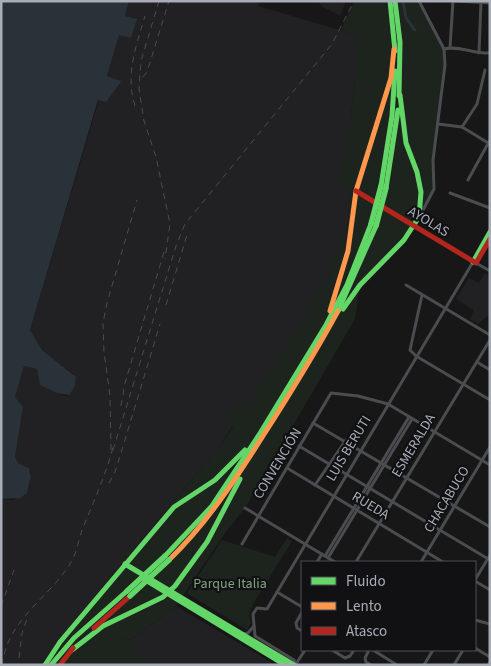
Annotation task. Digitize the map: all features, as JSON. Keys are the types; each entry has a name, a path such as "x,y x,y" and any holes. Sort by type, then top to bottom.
{"main road":[{"path":"384,187 392,116 394,49 390,1"},
{"path":"186,540 212,506 328,326 360,285 404,240 419,217 421,192 417,172 406,143 400,95 400,42 395,1"},
{"path":"328,326 344,268 356,191 384,105 391,78 394,49"},
{"path":"60,665 72,650 128,594 218,507 328,326 373,225 384,187 400,95"},
{"name":"AYOLAS","path":"356,191 475,263"},
{"path":"475,263 490,232"},
{"path":"475,263 490,239"},
{"path":"45,665 60,642 174,506 215,480 258,435"},
{"path":"72,650 103,626 169,592 196,560 257,445"},
{"path":"124,565 285,665"},
{"path":"169,592 295,664"},
{"path":"51,665 74,638 128,594"}],"street":[{"path":"419,1 444,49 445,65 433,160 434,189 419,217"},
{"path":"450,47 455,1 490,3"},
{"path":"479,53 480,2"},
{"path":"444,49 450,47 479,53 490,53"},
{"path":"462,127 477,104 485,70"},
{"path":"438,124 462,127 489,142 468,180"},
{"path":"450,193 490,208"},
{"name":"AYOLAS","path":"475,263 490,272"},
{"name":"LUIS BERUTI","path":"295,664 294,660 255,636 256,623 253,614 257,608 267,609 360,449 445,308 475,263"},
{"path":"406,285 490,335"},
{"path":"422,295 410,350 416,356 490,400"},
{"name":"ESMERALDA","path":"357,561 490,340"},
{"path":"477,362 490,370"},
{"name":"CONVENCIÓN","path":"242,544 331,393 358,396 388,404"},
{"path":"388,404 490,465"},
{"path":"318,561 325,556 410,418"},
{"path":"313,422 490,526"},
{"path":"314,485 346,440"},
{"path":"300,446 489,558 476,579"},
{"name":"CHACABUCO","path":"423,561 490,447"},
{"name":"RUEDA","path":"286,468 441,561"},
{"path":"245,508 332,561"},
{"path":"476,582 490,590"},
{"path":"277,592 301,606"},
{"path":"301,614 296,623 297,628 301,630"},
{"path":"476,620 490,624"},
{"path":"244,634 248,633 256,623"},
{"path":"476,649 490,657"},
{"path":"295,664 304,651"},
{"path":"334,651 345,658 350,656 353,651"},
{"path":"370,651 365,658 366,662 371,665"},
{"path":"373,651 398,665"},
{"path":"424,665 432,651"},
{"path":"454,665 462,651"}],"shaded area":[{"path":"1,1 129,1 125,16 137,19 131,38 119,35 107,76 121,81 106,102 98,100 30,330 42,350 76,377 75,386 69,395 57,393 40,385 37,369 24,366 15,397 23,407 15,457 19,464 29,468 31,477 27,493 20,498 1,499"},
{"path":"129,1 260,1 258,6 350,33 355,39 355,81 350,124 352,198 347,224 334,266 320,295 218,448 62,636 41,665 1,665 1,499 13,500 29,489 31,477 31,471 19,464 15,457 23,407 15,397 24,366 37,369 39,378 57,393 67,396 75,386 76,380 73,374 42,350 30,330 99,100 121,81 107,76 119,34 131,38 136,19 125,16"},
{"path":"317,1 346,1 340,16 323,7"},
{"path":"485,273 490,276 490,314 478,324 470,319 474,310 456,299 469,278 479,283"},
{"path":"176,606 276,665 74,665 116,636 131,640"}],"green space":[{"path":"354,1 419,1 444,49 445,65 433,160 434,189 414,226 360,285 355,319 245,508 225,533 176,606 131,640 119,637 130,642 136,655 151,665 41,665 62,636 218,448 233,427 226,416 232,407 247,404 329,277 347,224 352,198 350,193 337,184 350,124 355,81 355,39 350,33 341,30"},
{"name":"Parque Italia","path":"287,538 292,541 253,604 249,615 251,623 247,630 187,593 222,540 275,557"}],"waterway":[{"path":"403,1 406,18 415,30"}],"railway":[{"path":"159,1 141,61 139,89 144,121 156,157 170,224 165,259"},
{"path":"143,77 147,72 169,1"},
{"path":"113,450 176,246 185,224 332,44 354,1"},
{"path":"135,106 132,94 131,72 135,49 145,16"},
{"path":"111,450 110,396 104,352 103,323 137,200"},
{"path":"166,305 187,235"},
{"path":"121,406 125,383 164,252"},
{"path":"109,483 115,472 160,324"},
{"path":"2,665 6,648 21,621 64,573 73,559 82,530 104,477 114,444"},
{"path":"1,606 14,570"},
{"path":"19,658 22,633 28,616"}],"traffic: fast":[{"path":"390,1 395,51"},
{"path":"395,1 400,42 399,96"},
{"path":"381,186 392,116 395,71"},
{"path":"343,309 360,285 404,240 419,217 421,192 417,172 406,143 400,95"},
{"path":"386,188 398,110"},
{"path":"371,224 381,186"},
{"path":"376,226 386,188"},
{"path":"165,556 212,506 259,435 326,325 347,285 371,224"},
{"path":"338,311 376,226"},
{"path":"473,262 490,232"},
{"path":"45,665 60,642 174,507 215,480 245,450"},
{"path":"72,650 103,626 163,597 175,586 207,542 240,479"},
{"path":"127,591 165,556"},
{"path":"130,596 169,560"},
{"path":"125,564 294,665"},
{"path":"144,579 285,665"},
{"path":"51,665 74,638 127,591"}],"traffic: slow":[{"path":"330,311 348,251 356,191 391,78 394,49"},
{"path":"169,560 195,532 230,487 291,392 338,311"}],"traffic: jam":[{"path":"356,191 476,263 490,239"},
{"path":"94,628 130,596"},
{"path":"60,665 73,648"}]}
